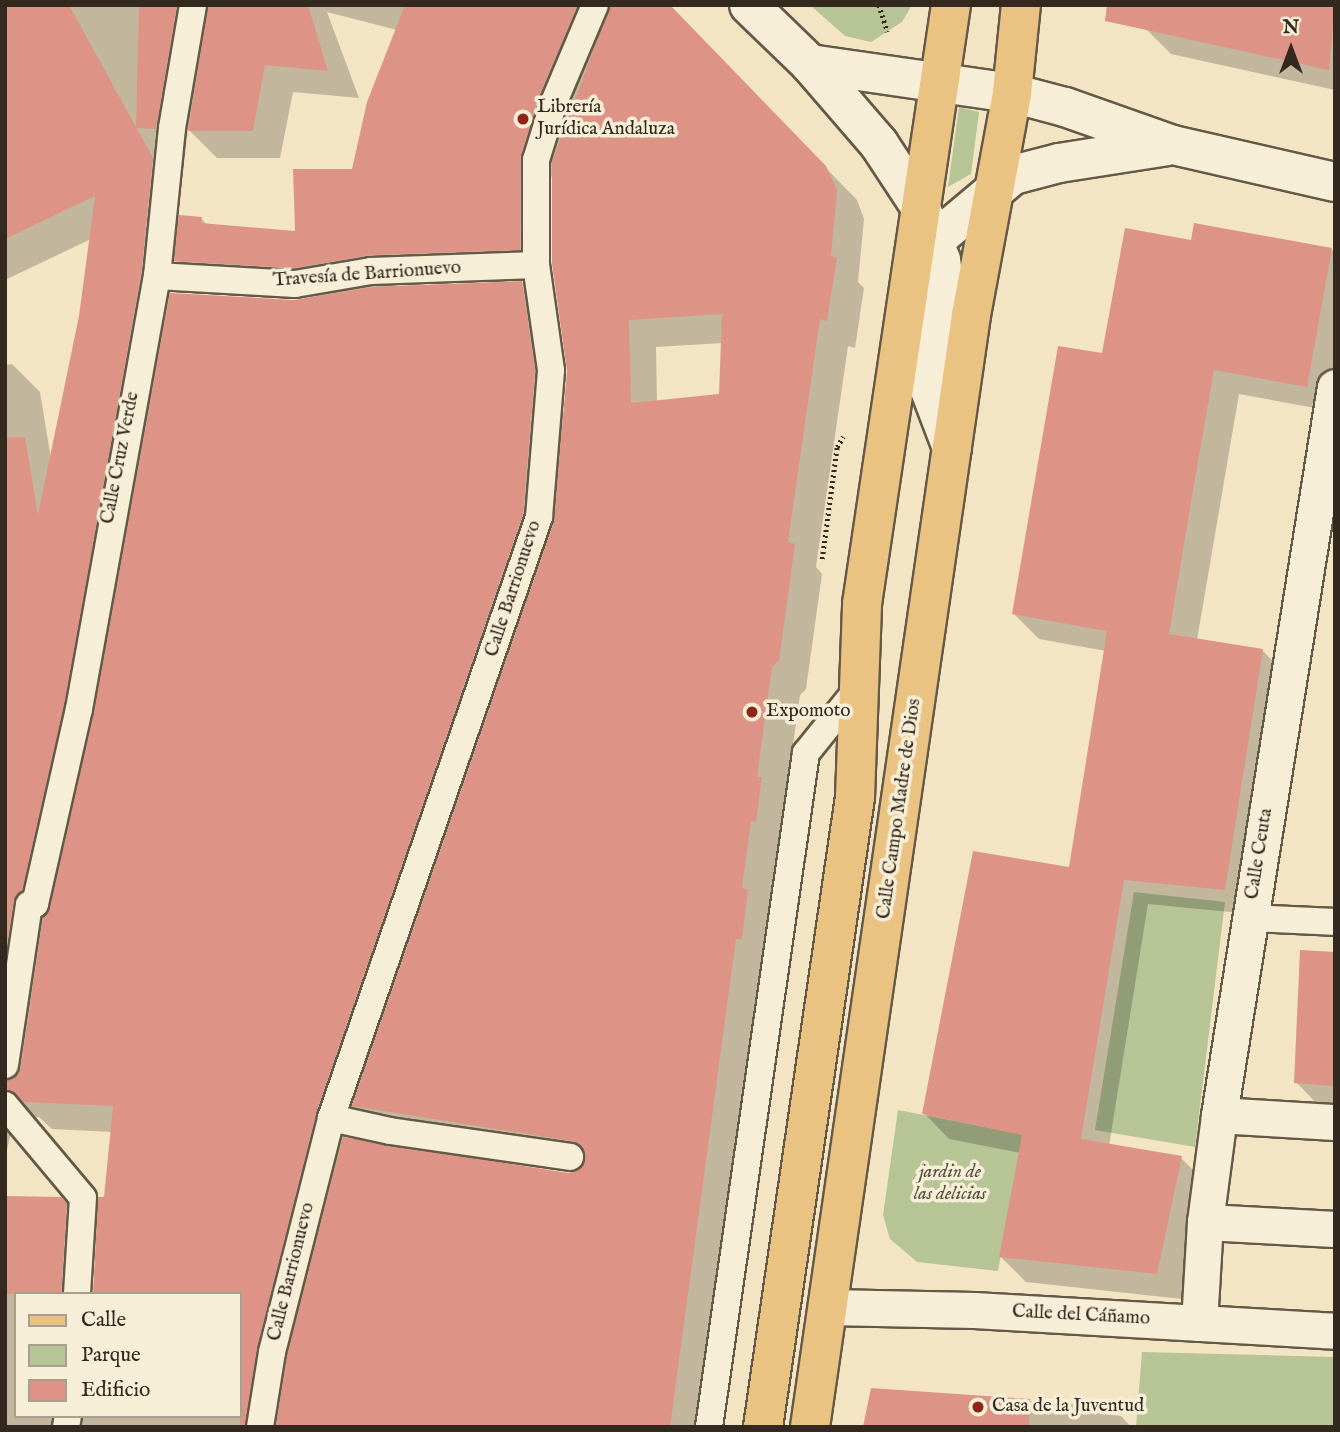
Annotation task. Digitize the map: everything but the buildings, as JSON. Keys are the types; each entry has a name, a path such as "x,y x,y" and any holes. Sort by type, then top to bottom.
{"main road":[{"path":"762,1427 855,797 862,604 923,236 937,81 951,5"},
{"name":"Calle Campo Madre de Dios","path":"810,1427 952,448 1012,93 1021,5"}],"street":[{"name":"Calle Cruz Verde","path":"17,904 35,904 79,709 157,276 172,128 193,5"},
{"name":"Calle Barrionuevo","path":"260,1427 272,1352 331,1118 539,517 551,370 536,265 536,160 554,102 595,5"},
{"path":"749,5 810,64 879,144 923,236 946,289 930,390 952,448"},
{"path":"810,64 1012,93 1065,107 1172,145 1335,182"},
{"path":"923,236 994,192 1013,175 1059,163 1172,145"},
{"name":"Travesía de Barrionuevo","path":"157,276 295,284 371,271 536,265"},
{"name":"Calle Ceuta","path":"1199,1323 1205,1222 1219,1115 1335,387"},
{"path":"709,1427 806,753 861,685"},
{"path":"5,1065 17,904"},
{"path":"1250,918 1335,922"},
{"path":"5,1105 83,1198 77,1292"},
{"path":"1219,1115 1335,1122"},
{"path":"331,1118 390,1131 570,1157"},
{"path":"1205,1222 1335,1229"},
{"name":"Calle del Cáñamo","path":"828,1307 1335,1331"}],"path":[{"path":"879,5 887,32 895,34"}],"green space":[{"path":"810,5 912,5 902,22 871,42 845,36"},
{"path":"959,107 979,112 971,174 948,187"},
{"path":"1134,892 1225,902 1195,1147 1095,1130"},
{"name":"jardin de las delicias","path":"898,1110 990,1128 1027,1114 998,1271 917,1262 890,1239 883,1215"},
{"path":"1142,1352 1335,1357 1334,1427 1136,1427"}],"place":[{"name":"Librería Jurídica Andaluza","path":"523,119"},
{"name":"Expomoto","path":"752,712"},
{"name":"Casa de la Juventud","path":"978,1407"}]}
